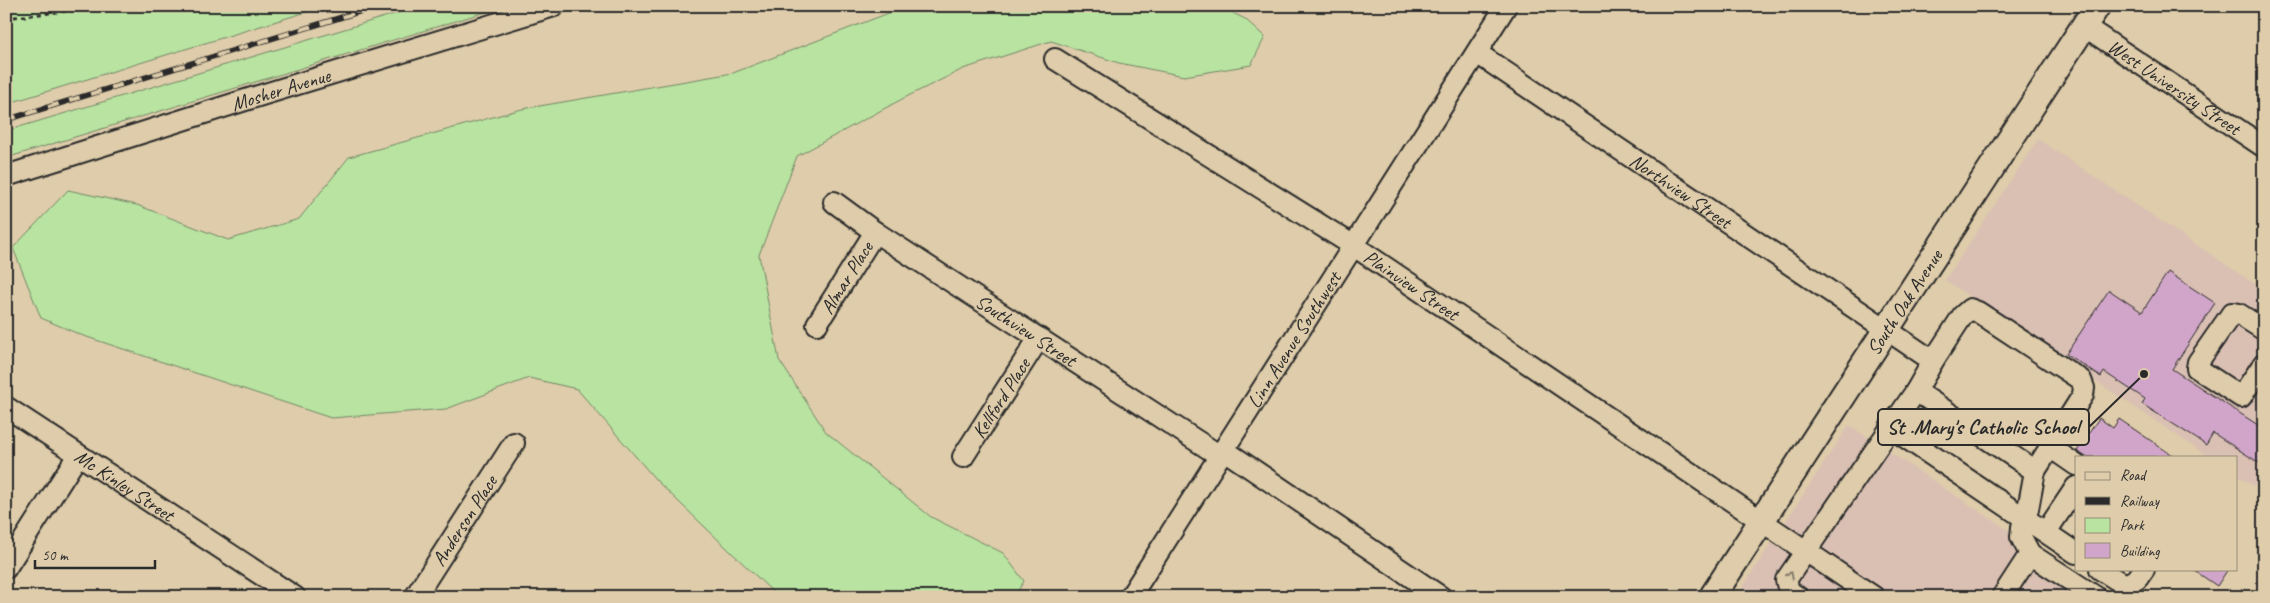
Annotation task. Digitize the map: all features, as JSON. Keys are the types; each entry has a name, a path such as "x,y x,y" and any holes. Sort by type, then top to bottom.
{"main road":[{"name":"South Oak Avenue","path":"1712,597 2091,16"}],"street":[{"name":"Mosher Avenue","path":"6,176 254,97 554,6"},
{"name":"Linn Avenue Southwest","path":"1130,597 1506,6"},
{"name":"West University Street","path":"2091,16 2264,147"},
{"name":"Northview Street","path":"1477,53 1933,361"},
{"name":"Plainview Street","path":"1054,59 1354,246 1804,552 1874,597"},
{"name":"Southview Street","path":"834,202 875,232 1222,453 1429,594"},
{"name":"Almar Place","path":"817,324 875,232"},
{"path":"1798,597 1789,591 1786,580 1916,391 1963,315 1970,309 1978,312 2081,380 2084,388 2083,395 2035,471 2028,509 2024,517 2022,537 2030,554 2096,597"},
{"path":"2264,330 2239,314 2232,313 2196,368 2240,397 2264,363"},
{"name":"Kellford Place","path":"963,457 1039,338"},
{"path":"1916,391 2035,471"},
{"name":"Mc Kinley Street","path":"6,407 282,593"},
{"path":"1890,427 2075,552"},
{"name":"Anderson Place","path":"415,597 514,443"},
{"path":"2050,448 2075,464"},
{"path":"6,568 78,454"},
{"path":"2046,532 2075,488"},
{"path":"2002,597 2030,554"},
{"path":"2102,570 2125,585 2137,579 2143,570"}],"path":[{"path":"6,18 110,6"}],"shaded area":[{"path":"2038,139 2264,290 2264,493 2238,476 2238,456 2208,456 1945,280"},
{"path":"1849,425 2109,597 1736,597"}],"green space":[{"path":"6,6 326,6 6,104"},
{"path":"421,6 505,6 6,158 6,131"},
{"path":"907,6 1219,6 1245,19 1265,37 1251,65 1184,76 1119,63 1051,41 963,69 902,99 797,156 759,255 779,360 826,432 931,517 1003,553 1024,581 1014,597 778,597 657,481 577,389 529,378 446,409 331,418 81,335 41,318 13,248 68,190 137,205 228,240 299,219 349,157 522,109 733,73"}],"building":[{"path":"2168,272 2215,303 2172,369 2264,429 2264,466 2213,433 2206,445 2142,404 2145,399 2104,372 2101,377 2066,354 2109,290 2142,312"},
{"path":"2099,418 2113,428 2119,419 2174,456 2084,456 2077,451"},
{"path":"2193,570 2227,570 2217,586"}],"railway":[{"path":"6,120 378,6"}],"place":[{"name":"St .Mary's Catholic School","path":"2144,374"}]}
